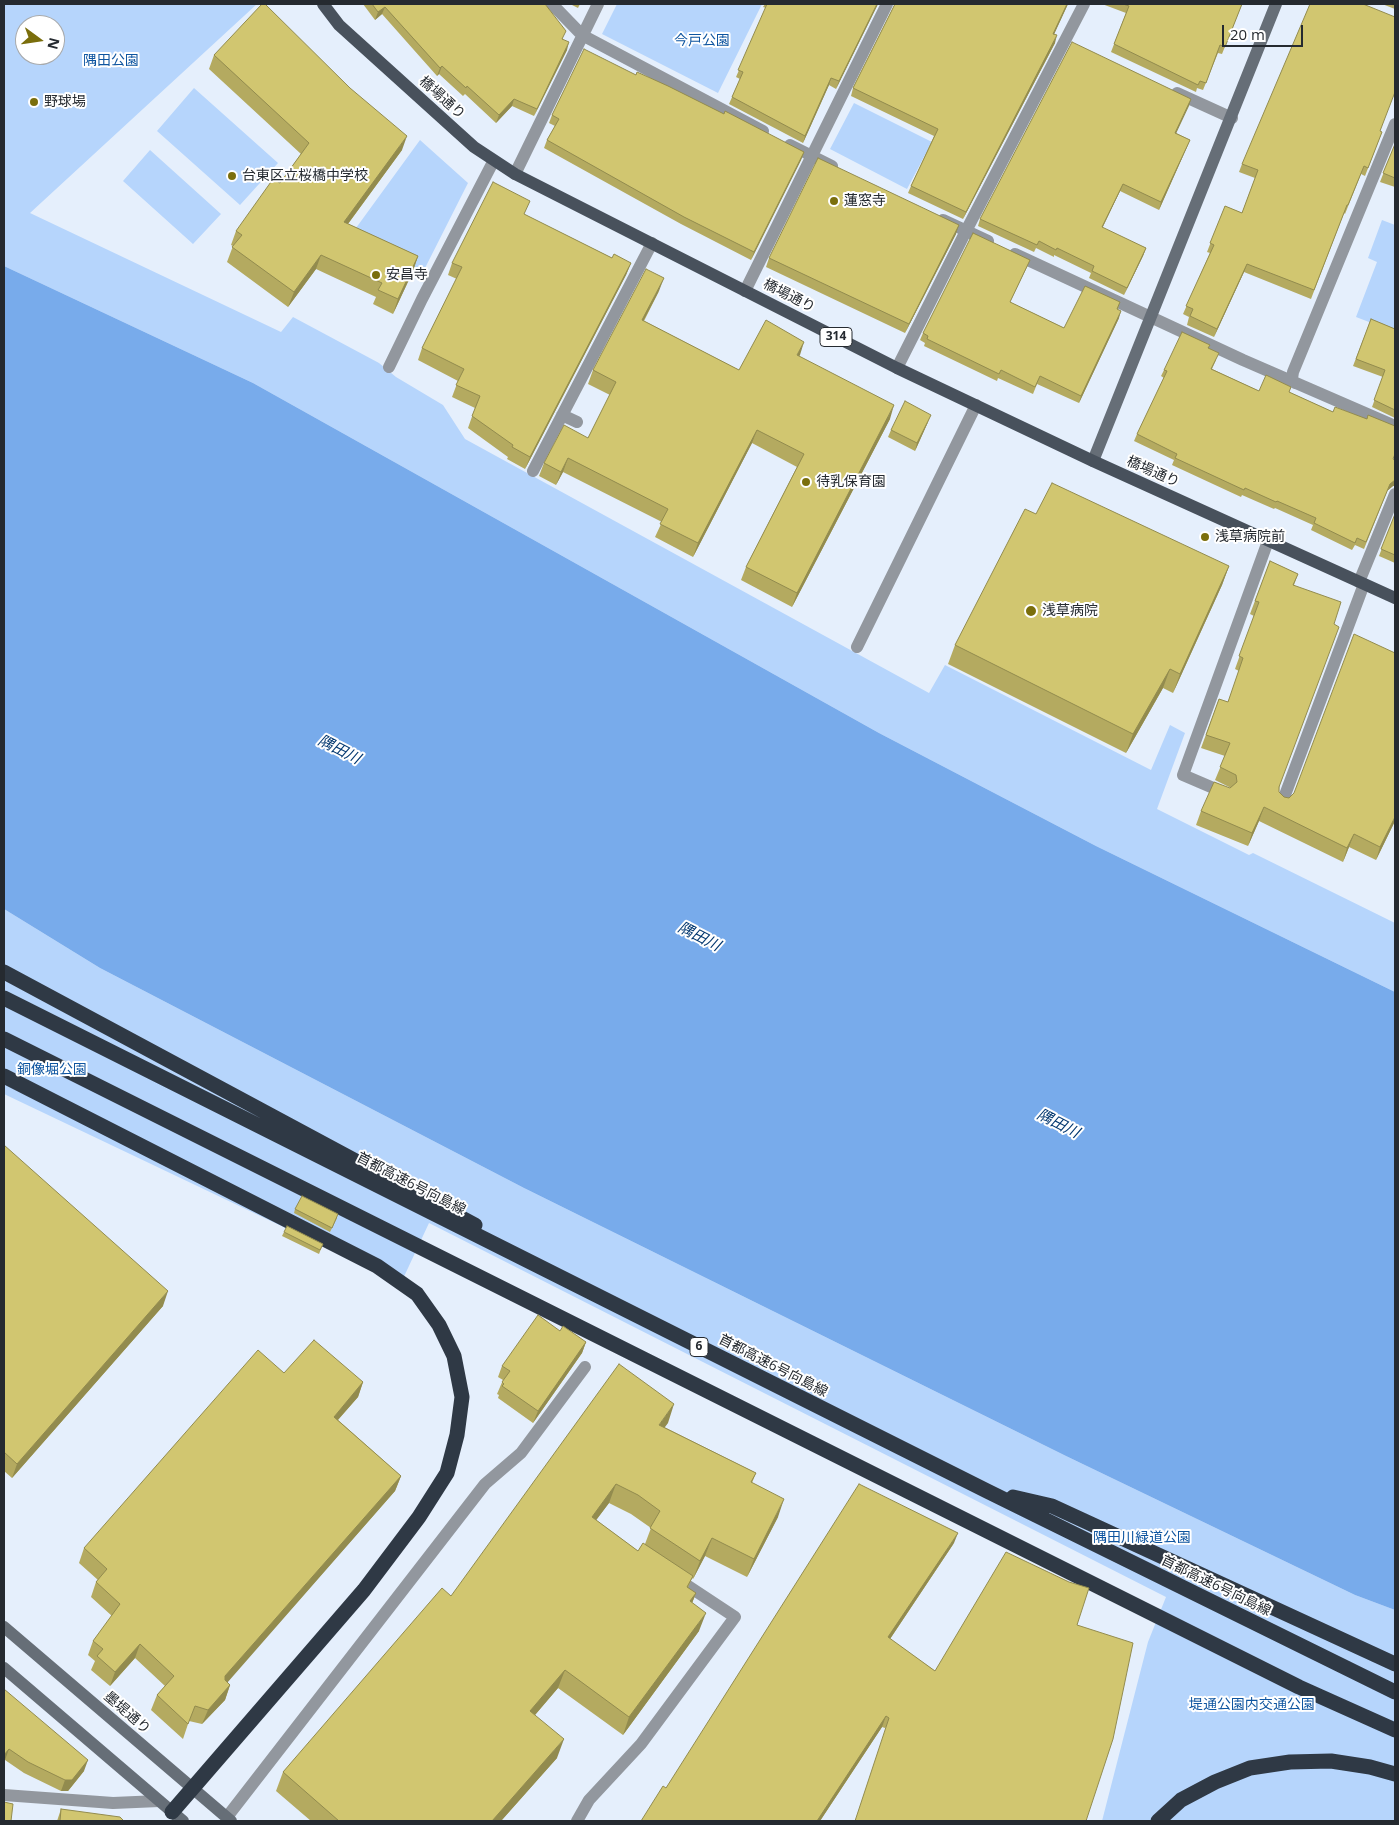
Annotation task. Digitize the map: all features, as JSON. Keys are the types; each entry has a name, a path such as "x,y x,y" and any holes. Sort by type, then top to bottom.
{"highway":[{"path":"4,972 449,1209 572,1284"},
{"name":"首都高速6号向島線","path":"4,998 572,1284 1395,1692"},
{"path":"4,1040 1281,1678 1395,1730"},
{"path":"4,1076 377,1266 417,1294 439,1325 454,1356 462,1398 457,1435 447,1473 419,1517 364,1590 192,1788 176,1817"},
{"path":"987,1491 1052,1506 1395,1664"},
{"path":"1158,1821 1181,1800 1215,1782 1250,1768 1290,1762 1331,1762 1370,1767 1395,1774"}],"main road":[{"name":"橋場通り","path":"323,4 339,25 359,44 493,162 897,368 1093,461 1395,598"},
{"path":"1093,461 1152,318 1276,4"},
{"name":"墨堤通り","path":"4,1627 229,1819"},
{"path":"4,1668 176,1817"}],"street":[{"path":"552,4 582,35 810,156 842,171"},
{"path":"516,174 598,4"},
{"path":"745,291 810,156 888,4"},
{"path":"897,368 966,231 1070,41 1084,4"},
{"path":"1164,86 1232,118"},
{"path":"1295,383 1292,379 1293,372 1395,124"},
{"path":"389,367 493,162"},
{"path":"930,214 1152,318 1395,426"},
{"path":"533,470 652,243"},
{"path":"857,646 976,405"},
{"path":"562,415 577,422"},
{"path":"1282,803 1395,494"},
{"path":"1225,793 1183,775 1268,541"},
{"path":"229,1819 485,1484 521,1452 585,1367"},
{"path":"577,1821 590,1800 641,1744 735,1617 664,1570"},
{"path":"4,1795 113,1803 159,1801"}],"green space":[{"name":"隅田公園","path":"4,4 257,4 30,213 281,332 293,317 379,363 396,377 443,405 465,439 929,693 945,665 1151,770 1170,725 1185,733 1157,809 1249,855 1253,853 1395,923 1395,992 1096,846 879,733 253,383 4,266"},
{"name":"今戸公園","path":"617,4 762,4 718,93 602,34"},
{"path":"194,88 278,163 240,205 157,131"},
{"path":"854,103 932,142 907,189 830,149"},
{"path":"420,140 468,183 422,274 348,239"},
{"path":"150,150 221,214 193,244 123,181"},
{"path":"1382,220 1395,225 1395,332 1356,317 1377,262 1368,258"},
{"path":"4,909 100,968 524,1188 1066,1456 1355,1595 1395,1610 1395,1821 1102,1821 1148,1642 1166,1597 429,1223 401,1283 4,1094"}],"water":[{"name":"隅田川","path":"4,266 253,383 879,733 1096,846 1395,992 1395,1610 1355,1595 1066,1456 524,1188 100,968 4,909"}],"building":[{"path":"262,4 265,4 350,88 407,136 344,222 418,256 398,299 378,290 382,283 321,255 294,292 232,247 242,235 236,231 273,179 280,183 309,143 214,55"},
{"path":"372,4 545,4 566,31 562,39 569,42 537,109 514,99 499,115 442,66 440,68 385,7 378,12"},
{"path":"767,4 877,4 839,81 831,78 805,136 732,97 743,72 738,70"},
{"path":"895,4 1067,4 1053,34 1057,35 966,212 911,186 938,129 853,88"},
{"path":"1123,4 1242,4 1225,47 1220,45 1206,83 1200,81 1198,85 1114,44 1129,6"},
{"path":"1310,4 1363,4 1395,17 1395,92 1368,168 1364,166 1314,290 1247,264 1217,329 1190,316 1193,309 1186,306 1214,245 1210,243 1225,206 1242,213 1258,170 1242,164"},
{"path":"1072,42 1191,99 1175,133 1190,140 1161,202 1123,184 1102,227 1146,248 1127,288 1092,271 1094,266 1057,248 1056,250 1039,241 1037,245 980,219"},
{"path":"584,49 636,75 637,72 668,86 724,114 725,111 804,152 754,252 684,217 547,140 559,119 552,115"},
{"path":"1395,144 1395,178 1383,173"},
{"path":"818,158 959,225 909,324 769,258"},
{"path":"493,182 530,201 524,214 612,258 614,254 631,263 530,457 512,447 513,445 472,416 480,396 456,385 464,369 422,348 462,267 452,263"},
{"path":"973,233 1030,260 1010,302 1064,328 1085,286 1120,302 1117,309 1121,311 1081,396 1040,376 1035,387 1001,370 999,374 927,339 928,336 923,333"},
{"path":"646,269 664,278 642,320 739,370 766,320 804,342 797,355 894,405 797,593 746,567 804,454 757,430 698,543 660,524 668,509 568,458 561,472 544,463 564,425 588,438 616,382 593,370"},
{"path":"1371,319 1395,329 1395,410 1374,400 1385,370 1356,359"},
{"path":"1182,332 1210,345 1208,348 1219,353 1211,369 1259,391 1266,375 1291,387 1289,392 1333,412 1335,407 1367,419 1368,415 1395,426 1395,454 1393,459 1395,460 1395,480 1390,484 1366,542 1357,538 1355,543 1314,523 1316,518 1245,488 1244,490 1175,458 1177,454 1137,434 1167,371 1164,370"},
{"path":"905,401 931,415 917,443 891,430"},
{"path":"1052,483 1229,566 1180,674 1170,669 1133,734 955,645 1025,509 1036,514"},
{"path":"1395,514 1395,555 1381,549"},
{"path":"1270,561 1298,574 1293,585 1341,602 1334,624 1339,627 1279,787 1279,792 1284,797 1289,798 1294,793 1354,634 1395,653 1395,817 1380,847 1354,834 1347,848 1264,807 1252,833 1201,811 1214,782 1230,788 1237,782 1236,775 1220,767 1230,743 1206,735 1219,699 1228,702 1243,658 1239,656 1259,602 1255,601"},
{"path":"4,1145 168,1291 17,1464 4,1452"},
{"path":"302,1196 338,1214 332,1228 295,1209"},
{"path":"287,1226 323,1244 320,1250 284,1232"},
{"path":"538,1315 560,1331 563,1326 586,1342 538,1411 502,1386 504,1384 502,1382 510,1371 502,1366"},
{"path":"314,1340 363,1382 334,1417 401,1476 225,1676 225,1680 230,1685 208,1710 195,1706 188,1724 157,1695 174,1676 140,1644 115,1672 97,1656 103,1649 93,1641 120,1604 96,1582 107,1569 84,1548 258,1350 284,1373"},
{"path":"619,1364 674,1404 659,1425 756,1473 751,1482 784,1499 754,1559 712,1538 700,1561 650,1528 660,1511 638,1495 616,1484 592,1517 638,1551 643,1543 693,1576 687,1587 696,1593 690,1601 706,1613 629,1717 565,1670 530,1711 564,1739 492,1821 339,1821 283,1772 442,1588 451,1596"},
{"path":"859,1484 958,1533 888,1637 935,1671 1006,1552 1069,1582 1089,1588 1077,1625 1133,1643 1113,1739 1086,1821 855,1821 889,1718 886,1716 817,1821 641,1821 663,1786 666,1788"},
{"path":"4,1689 88,1760 72,1780 65,1780 28,1762 9,1749 4,1755"},
{"path":"4,1802 13,1804 11,1821 4,1821"},
{"path":"61,1809 120,1817 124,1821 60,1821"}],"place":[{"name":"野球場","path":"34,102"},
{"name":"台東区立桜橋中学校","path":"232,176"},
{"name":"蓮窓寺","path":"834,201"},
{"name":"安昌寺","path":"376,275"},
{"name":"待乳保育園","path":"806,482"},
{"name":"浅草病院前","path":"1205,537"},
{"name":"浅草病院","path":"1031,611"}],"park label":[{"name":"銅像堀公園","path":"52,1070"},
{"name":"隅田川緑道公園","path":"1142,1538"},
{"name":"堤通公園内交通公園","path":"1252,1705"}]}
